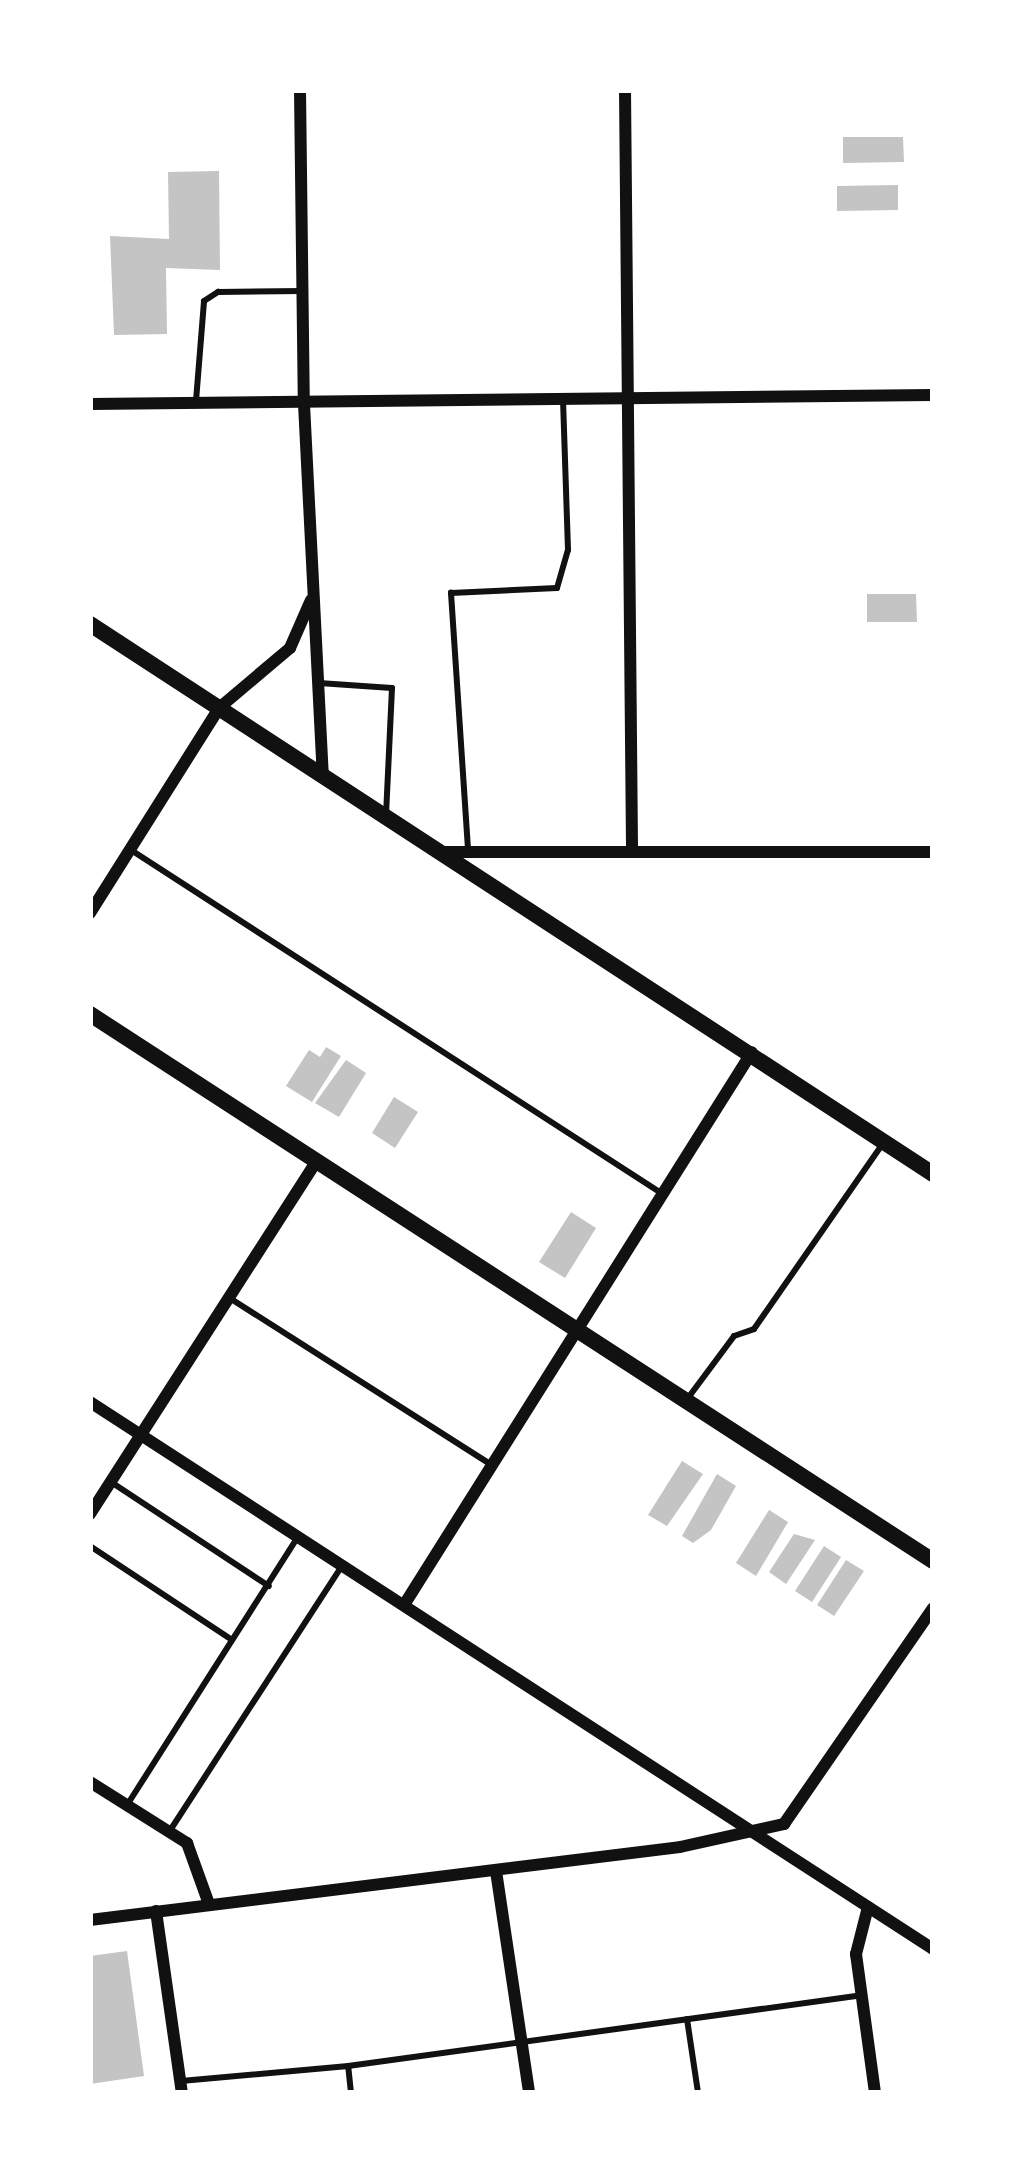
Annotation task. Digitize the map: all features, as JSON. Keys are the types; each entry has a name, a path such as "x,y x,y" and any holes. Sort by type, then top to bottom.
{"street":[{"path":"300,90 304,404 323,773"},
{"path":"626,90 632,852"},
{"path":"90,404 933,395"},
{"path":"90,913 219,708 290,648 315,587"},
{"path":"90,624 933,1174"},
{"path":"442,852 933,852"},
{"path":"90,1014 933,1561"},
{"path":"404,1605 752,1052"},
{"path":"90,1514 316,1162"},
{"path":"90,1402 933,1949"},
{"path":"90,1920 496,1871 753,1833 784,1824 807,1799 933,1608"},
{"path":"90,1782 193,1850 209,1904"},
{"path":"496,1871 529,2093"},
{"path":"868,1907 856,1954 875,2093"},
{"path":"156,1911 182,2087"}],"lane":[{"path":"195,404 204,301 218,292 303,291"},
{"path":"468,852 452,593 557,588 568,550 562,399"},
{"path":"319,683 392,688 386,814"},
{"path":"131,850 661,1192"},
{"path":"686,1401 734,1336 754,1329 884,1142"},
{"path":"228,1297 493,1466"},
{"path":"110,1482 269,1586"},
{"path":"127,1805 298,1537"},
{"path":"90,1546 233,1641"},
{"path":"169,1832 343,1565"},
{"path":"182,2087 862,1995"},
{"path":"686,2019 698,2093"},
{"path":"348,2066 352,2093"}],"building":[{"path":"843,137 903,137 904,162 843,163"},
{"path":"219,171 220,270 166,268 167,334 114,335 110,236 169,239 168,172"},
{"path":"898,185 898,210 837,211 837,186"},
{"path":"867,594 916,594 917,622 867,622"},
{"path":"326,1047 341,1056 312,1102 286,1086 309,1050 320,1057"},
{"path":"346,1060 366,1073 339,1117 315,1103"},
{"path":"394,1097 418,1112 395,1148 372,1133"},
{"path":"571,1212 596,1228 565,1278 539,1262"},
{"path":"682,1461 703,1474 667,1526 648,1515"},
{"path":"717,1474 736,1486 711,1530 693,1543 682,1536"},
{"path":"769,1510 788,1522 756,1576 736,1563"},
{"path":"794,1534 815,1540 786,1584 769,1572"},
{"path":"824,1546 841,1557 812,1602 795,1591"},
{"path":"846,1560 864,1571 834,1616 817,1605"},
{"path":"127,1951 144,2076 90,2084 90,1956"}]}
